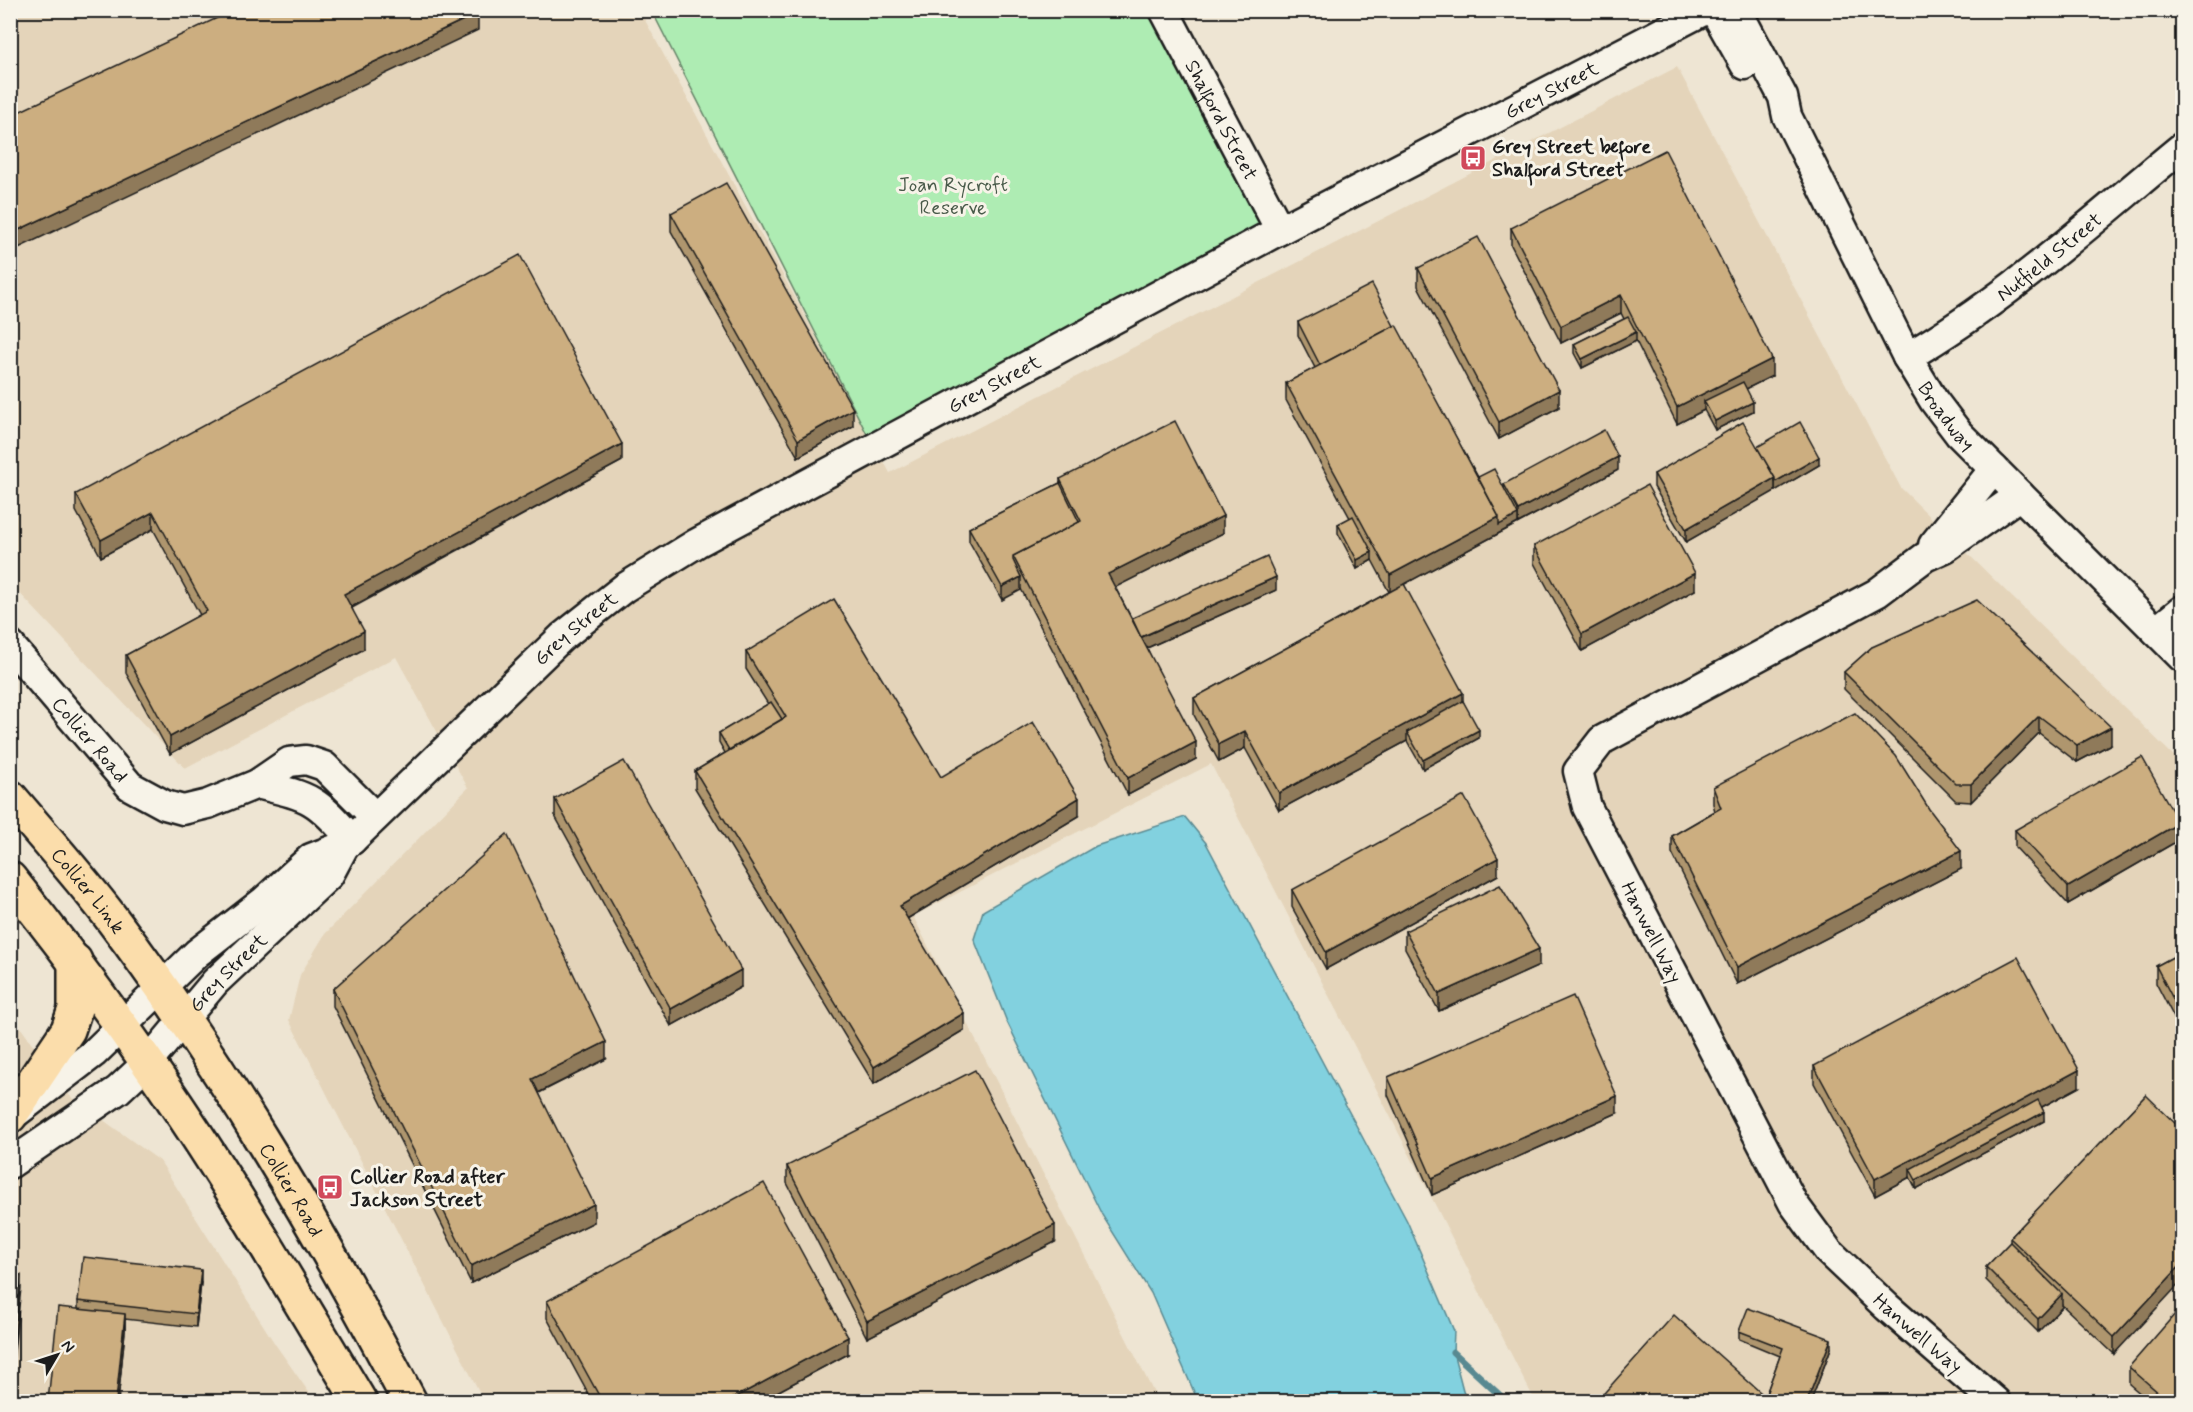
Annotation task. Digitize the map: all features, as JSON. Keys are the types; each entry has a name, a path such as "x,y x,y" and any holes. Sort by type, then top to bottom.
{"main road":[{"name":"Collier Link","path":"10,797 111,918 160,987"},
{"path":"10,879 75,961 148,1062 246,1211 360,1401"},
{"path":"10,1116 68,1030 75,1009 75,961"},
{"name":"Collier Road","path":"160,987 184,1019 301,1201 410,1401"}],"street":[{"name":"Shalford Street","path":"1164,10 1280,230"},
{"name":"Grey Street","path":"10,1164 118,1090 148,1062 215,982 329,875 348,842 562,637 624,588 697,543 1280,230 1705,10"},
{"name":"Broadway","path":"1714,10 1765,102 1787,116"},
{"name":"Broadway","path":"1737,10 1783,97 1787,116 1907,357 1953,426 2182,657"},
{"name":"Nutfield Street","path":"1907,357 1941,337 2026,273 2182,147"},
{"name":"Hanwell Way","path":"1925,557 1994,469"},
{"name":"Hanwell Way","path":"1996,1401 1887,1307 1829,1252 1793,1203 1587,807 1578,771 1602,740 1877,593 1925,557 1945,548 2020,495"},
{"path":"2156,631 2182,610"},
{"name":"Collier Road","path":"10,645 130,786 147,797 183,810 208,804 256,784 289,762 306,760 324,766 346,784 375,817"},
{"path":"256,784 305,796 325,808 348,842"},
{"name":"Grey Street","path":"10,1116 94,1053 197,953 264,901 311,858 348,842"}],"shaded area":[{"path":"11,11 640,11 890,473 1677,67 1901,488 2182,764 2182,1401 1535,1401 1211,764 913,916 1158,1401 484,1401 289,1020 300,975 325,934 468,788 396,657 185,768 11,584"},
{"path":"10,1013 70,1096 160,1161 275,1344 315,1401 11,1401"}],"green space":[{"name":"Joan Rycroft Reserve","path":"652,11 1164,11 1280,230 874,448"}],"water":[{"path":"1185,817 1206,843 1407,1221 1454,1331 1453,1352 1464,1394 1452,1401 1198,1401 1151,1293 1102,1215 1007,1022 974,939 983,911 1096,846"}],"building":[{"path":"234,10 477,10 478,13 10,234 10,116"},
{"path":"1665,150 1772,359 1677,407 1621,295 1561,326 1511,228"},
{"path":"726,183 853,409 798,440 671,213"},
{"path":"1478,237 1559,390 1499,422 1418,268"},
{"path":"520,255 622,444 344,594 364,631 170,737 126,655 207,611 153,512 101,540 76,494"},
{"path":"1372,284 1394,326 1320,365 1298,322"},
{"path":"1628,317 1636,332 1582,359 1574,344"},
{"path":"1396,325 1499,517 1390,575 1286,383"},
{"path":"1743,382 1753,402 1715,421 1704,401"},
{"path":"1175,421 1223,516 1108,574 1196,742 1128,778 1013,556 1081,521 1060,479"},
{"path":"1743,422 1775,478 1686,529 1654,474"},
{"path":"1800,422 1819,457 1775,482 1775,478 1757,447"},
{"path":"1604,430 1618,457 1518,510 1504,484"},
{"path":"1494,469 1518,515 1499,525 1499,517 1478,477"},
{"path":"1060,483 1079,522 1013,556 1021,577 1002,587 969,528"},
{"path":"1647,485 1695,573 1582,634 1534,546"},
{"path":"1353,516 1372,552 1357,560 1338,524"},
{"path":"1267,557 1276,577 1141,637 1132,618"},
{"path":"1404,584 1463,693 1279,793 1245,731 1219,744 1194,698"},
{"path":"834,599 941,777 1033,722 1079,798 900,906 964,1013 874,1067 695,771 786,717 746,652"},
{"path":"1977,600 2111,727 2077,745 2039,716 1971,784 1956,784 1844,672 1872,647"},
{"path":"1463,701 1479,730 1423,760 1407,732"},
{"path":"771,702 782,719 729,750 719,733"},
{"path":"1855,713 1896,756 1929,809 1961,851 1737,967 1672,836 1721,808 1713,787"},
{"path":"2142,757 2179,823 2068,887 2015,830"},
{"path":"624,761 741,970 671,1009 555,799"},
{"path":"1464,796 1498,858 1326,952 1292,890"},
{"path":"507,834 606,1042 532,1079 594,1204 471,1266 333,989"},
{"path":"1500,885 1539,949 1439,994 1405,931"},
{"path":"2182,952 2182,1016 2156,966"},
{"path":"2018,957 2079,1070 1875,1179 1814,1066"},
{"path":"1573,996 1617,1096 1432,1178 1388,1077"},
{"path":"975,1070 1055,1225 867,1321 787,1166"},
{"path":"2146,1095 2182,1130 2182,1264 2114,1337 2010,1238"},
{"path":"2038,1100 2044,1112 1916,1180 1910,1169"},
{"path":"764,1183 848,1337 728,1401 602,1401 547,1301"},
{"path":"2010,1242 2062,1294 2038,1319 1986,1267"},
{"path":"83,1257 201,1270 196,1314 78,1301"},
{"path":"10,1274 21,1275 10,1377"},
{"path":"2182,1306 2182,1401 2168,1401 2129,1367"},
{"path":"58,1307 125,1314 116,1401 48,1401"},
{"path":"1748,1308 1831,1339 1807,1401 1771,1401 1765,1397 1783,1348 1739,1331"},
{"path":"1674,1315 1770,1401 1597,1401"}],"waterway":[{"path":"1453,1352 1507,1402"}],"place":[{"name":"Grey Street before Shalford Street","path":"1473,158"},
{"name":"Collier Road after Jackson Street","path":"330,1187"}]}
